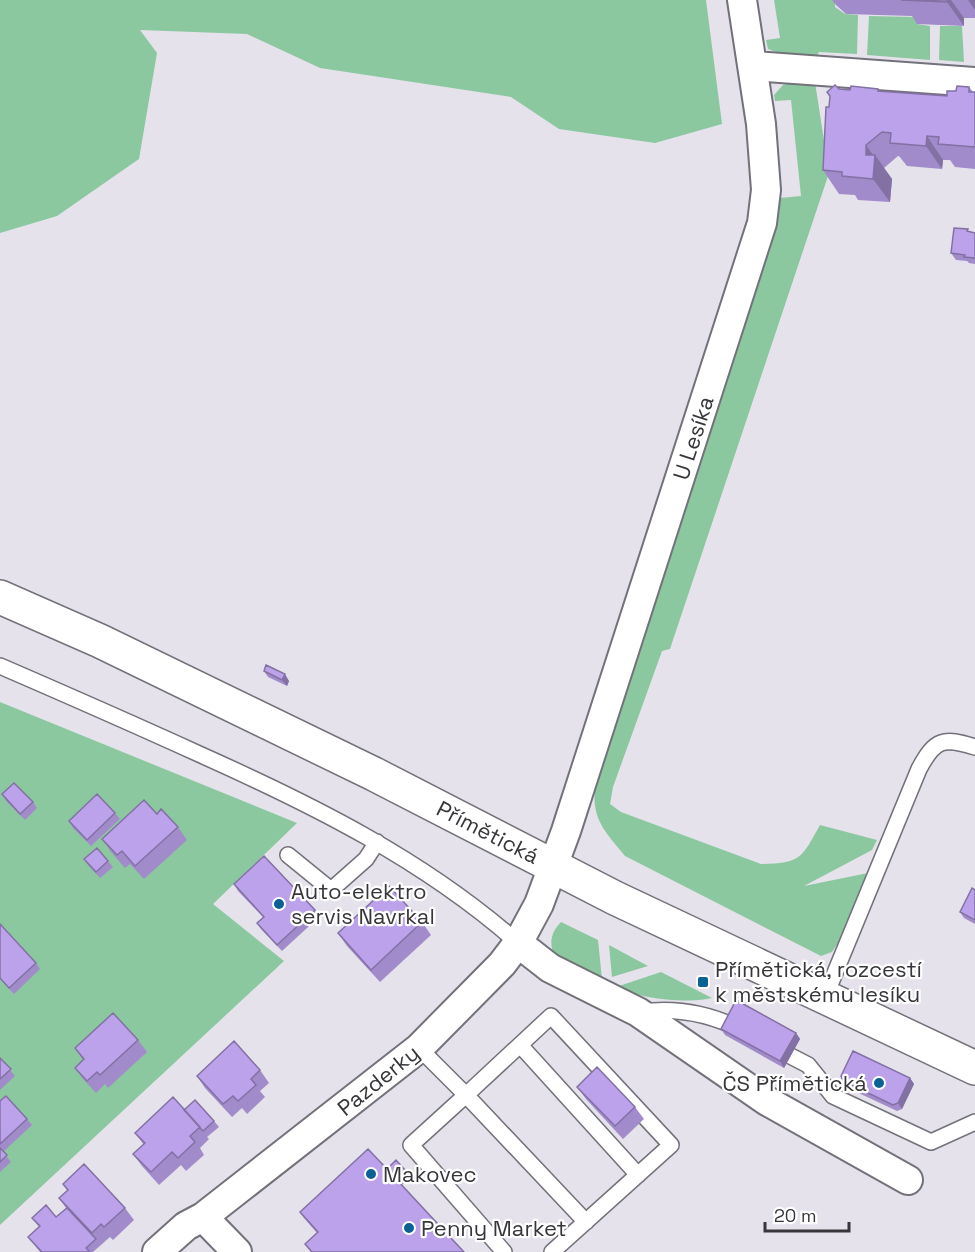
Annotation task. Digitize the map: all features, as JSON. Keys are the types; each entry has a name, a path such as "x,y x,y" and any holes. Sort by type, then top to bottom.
{"main road":[{"name":"Přímětická","path":"0,597 111,646 374,774 615,898 975,1068"}],"street":[{"name":"U Lesíka","path":"553,866 762,223 766,190 761,124 742,0"},
{"path":"753,66 975,82"},
{"name":"Pazderky","path":"156,1252 186,1226 203,1217 419,1048 502,964 518,943 539,904 553,866"},
{"path":"518,943 550,968 638,1012 767,1101 908,1180"},
{"path":"203,1217 237,1252"}],"lane":[{"path":"0,666 252,778 377,842 421,868 487,916 518,943"},
{"path":"825,997 919,769 927,755 936,744 946,741 957,741 975,747"},
{"path":"288,855 331,890 366,859 377,842"},
{"path":"638,1012 674,1010 724,1020 808,1065 833,1096 931,1142 975,1122"},
{"path":"504,1252 411,1144 551,1016 671,1145 552,1252"},
{"path":"520,1045 638,1175"},
{"path":"419,1048 586,1222"}],"green space":[{"path":"0,0 706,0 722,124 655,143 559,129 511,97 320,68 247,34 140,30 157,53 139,159 57,216 0,233"},
{"path":"774,0 835,0 835,7 845,14 858,15 857,54 819,52 813,66 768,49 766,40 780,38"},
{"path":"869,16 916,17 917,24 930,26 930,60 867,55"},
{"path":"940,26 962,26 964,62 939,60"},
{"path":"801,80 815,82 829,173 670,649 662,651 613,787 610,804 621,812 761,864 784,862 798,857 804,852 820,825 877,840 872,850 804,886 868,873 847,929 832,952 821,956 625,856 604,829 596,813 595,803 596,779 777,224 780,198 801,196 791,100 775,101 774,95 783,85"},
{"path":"0,702 297,823 213,904 284,961 0,1225"},
{"path":"561,922 598,940 602,979 554,956 552,938"},
{"path":"609,945 648,966 612,977"},
{"path":"661,972 712,998 663,999 638,995 616,987"}],"building":[{"path":"901,0 947,0 947,2"},
{"path":"835,85 839,89 850,90 851,86 878,89 878,91 947,96 947,91 956,91 957,86 969,87 969,92 975,92 975,147 938,144 939,137 927,136 926,146 890,143 891,133 882,132 866,145 866,155 875,155 873,179 842,176 842,172 823,170 826,107 829,107 830,96 827,92"},
{"path":"954,228 968,229 967,231 975,233 975,258 951,253"},
{"path":"266,665 285,674 282,680 264,671"},
{"path":"14,783 33,802 20,814 2,794"},
{"path":"97,794 115,813 87,840 69,821"},
{"path":"144,800 157,814 161,809 178,827 135,866 122,851 117,855 102,839"},
{"path":"97,848 108,861 96,872 84,859"},
{"name":"Auto-elektro servis Navrkal","path":"264,856 315,910 277,945 257,923 264,917 234,884"},
{"path":"389,886 422,922 371,970 338,933"},
{"path":"972,888 975,890 975,920 960,912"},
{"path":"0,924 36,963 9,988 0,978"},
{"path":"736,1000 796,1033 780,1061 721,1029"},
{"path":"113,1013 138,1040 100,1075 97,1072 87,1081 75,1068 84,1059 75,1048"},
{"path":"234,1041 260,1070 251,1079 256,1085 238,1101 233,1096 223,1104 197,1076"},
{"name":"ČS Přímětická","path":"853,1051 910,1078 898,1103 893,1105 843,1081 841,1076"},
{"path":"0,1058 11,1069 0,1079"},
{"path":"597,1067 635,1107 615,1126 577,1087"},
{"path":"6,1096 27,1119 0,1144 0,1101"},
{"path":"173,1097 200,1127 190,1136 195,1142 178,1158 172,1152 151,1172 133,1154 145,1143 135,1133"},
{"path":"195,1100 214,1121 203,1131 184,1110"},
{"path":"0,1148 7,1155 0,1162"},
{"path":"368,1149 387,1169 396,1160 406,1171 397,1180 464,1252 312,1252 305,1244 318,1232 300,1212"},
{"path":"84,1164 125,1208 104,1227 101,1224 92,1233 59,1198 68,1190 63,1184"},
{"path":"46,1205 56,1217 67,1208 96,1239 86,1248 88,1252 42,1252 28,1237 40,1226 32,1218"}],"place":[{"name":"Auto-elektro servis Navrkal","path":"279,904"},
{"name":"Přímětická, rozcestí k městskému lesíku","path":"703,982"},
{"name":"ČS Přímětická","path":"879,1083"},
{"name":"Makovec","path":"371,1174"},
{"name":"Penny Market","path":"409,1228"}]}
